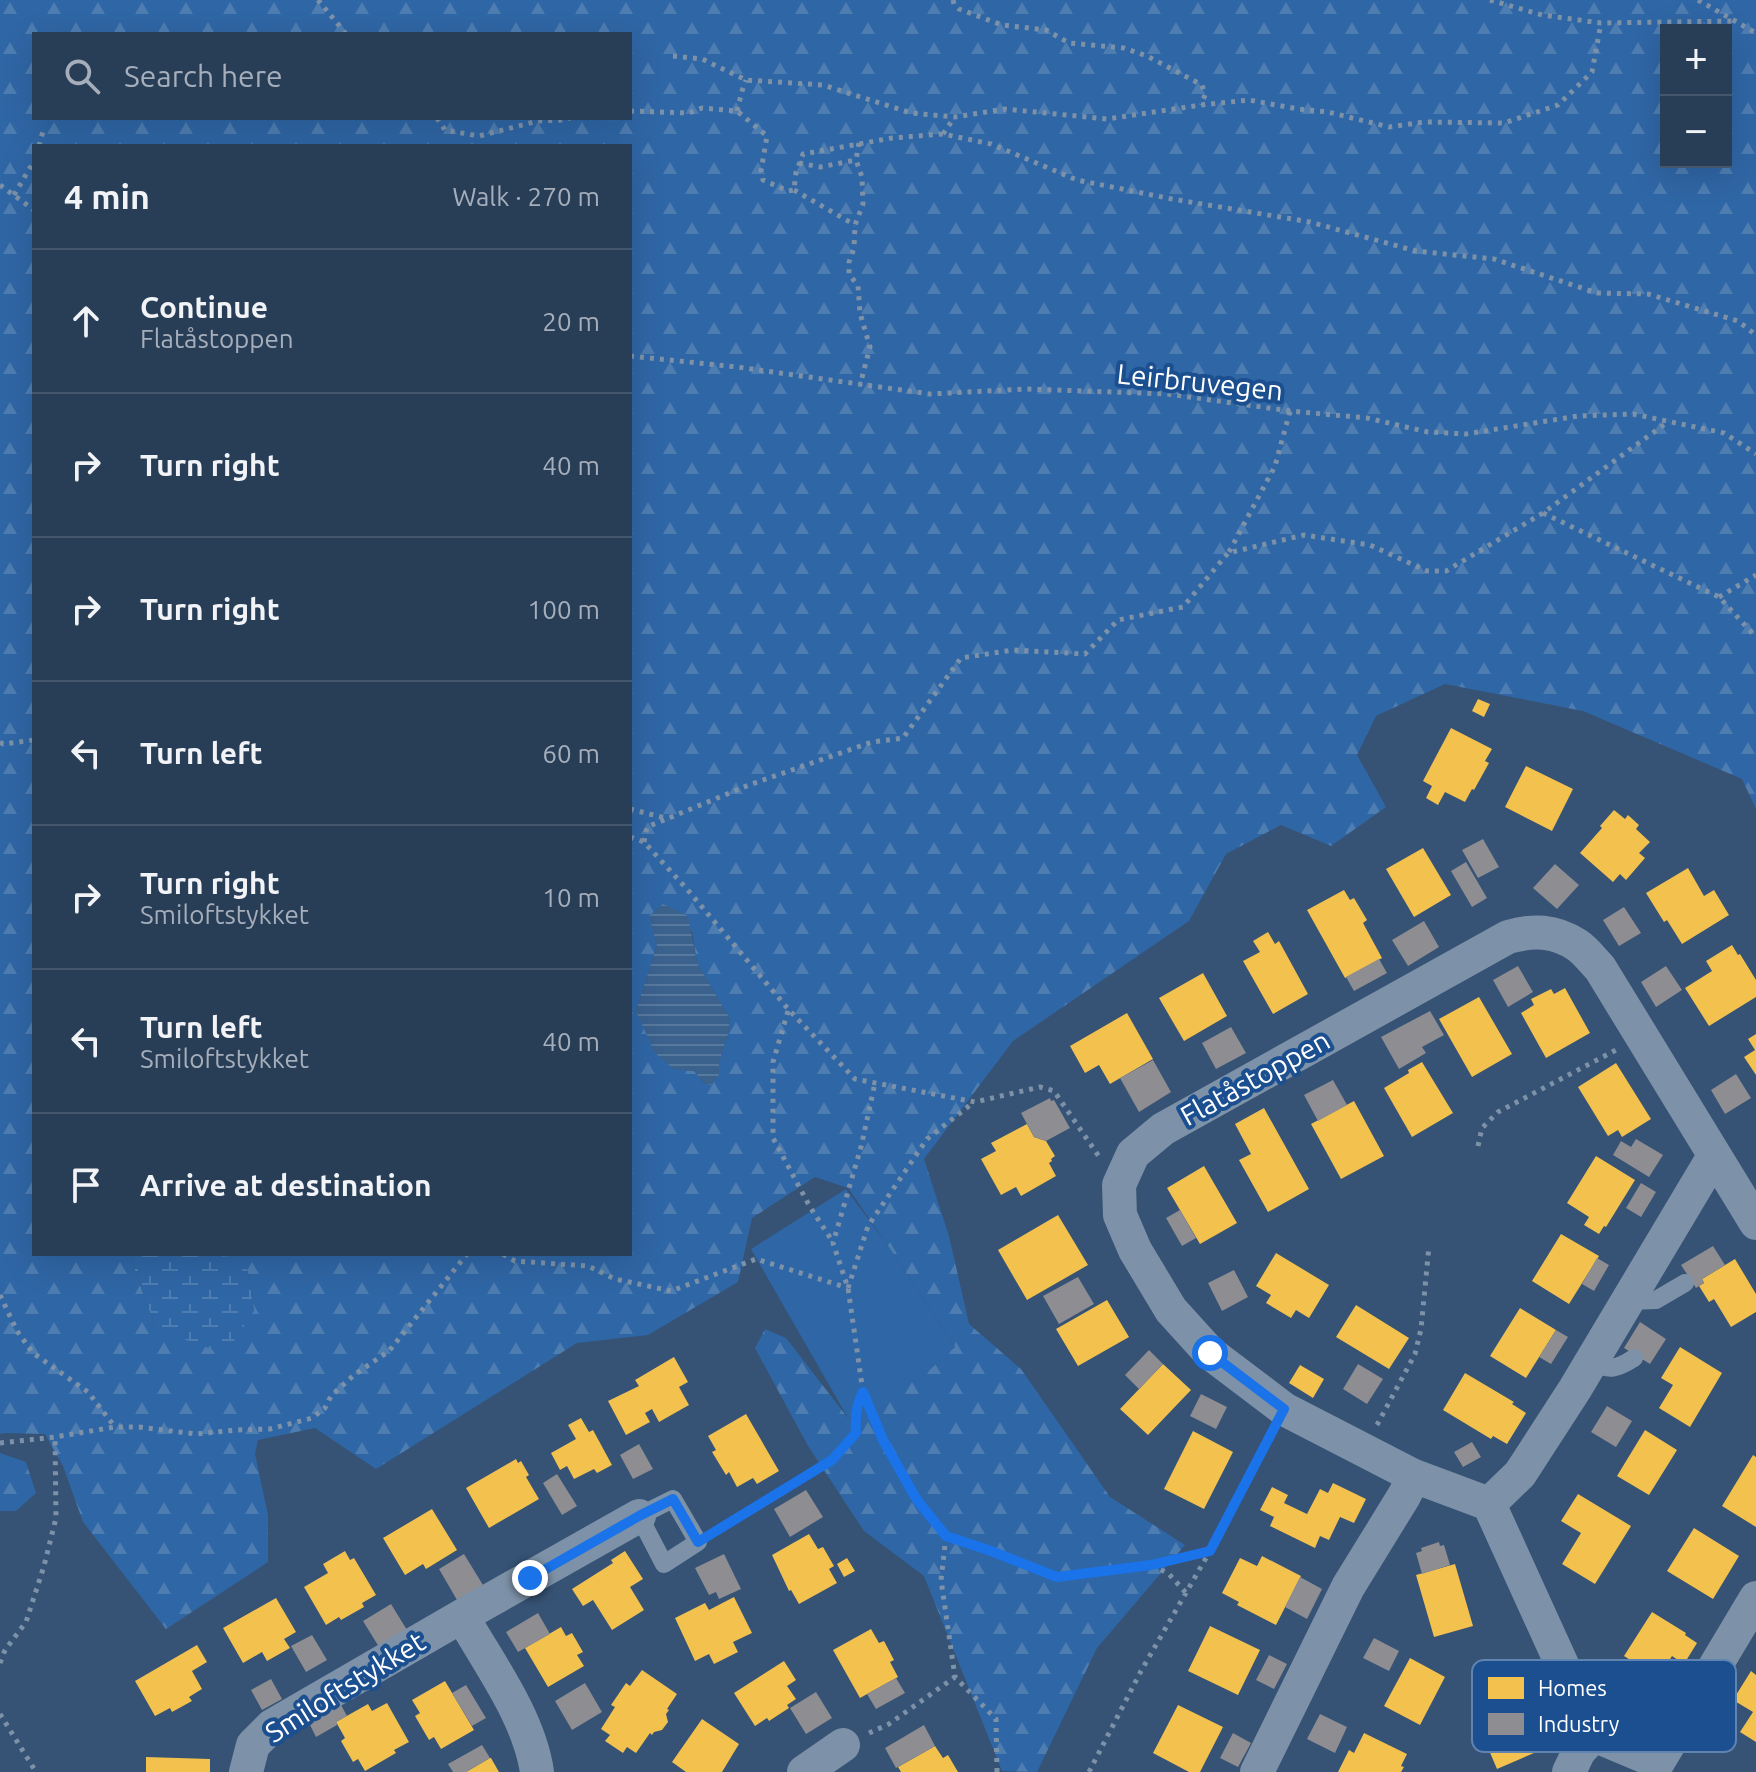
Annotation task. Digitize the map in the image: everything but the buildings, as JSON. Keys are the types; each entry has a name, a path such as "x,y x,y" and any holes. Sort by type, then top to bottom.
{"street":[{"name":"Flatåstoppen","path":"1119,1185 1133,1154 1163,1129 1508,937 1531,931 1553,935 1578,946 1600,968 1756,1223"},
{"path":"1489,1504 1520,1474 1714,1156"},
{"path":"1119,1185 1120,1215 1135,1250 1171,1310 1210,1353 1284,1409 1414,1476 1489,1504 1560,1660"},
{"path":"1257,1772 1348,1587 1414,1476"},
{"name":"Smiloftstykket","path":"246,1772 253,1745 272,1726 639,1516"},
{"path":"1724,1660 1756,1598"},
{"path":"462,1616 528,1735 537,1772"},
{"path":"804,1772 843,1745"},
{"path":"1569,1772 1579,1752"},
{"path":"1633,1752 1668,1767"}],"lane":[{"path":"1628,1301 1656,1300 1685,1283"},
{"path":"1591,1362 1604,1368 1619,1367 1634,1358"},
{"name":"Smiloftstykket","path":"639,1516 673,1499 698,1542"},
{"path":"639,1516 664,1564 698,1542"}],"path":[{"path":"318,0 344,32"},
{"path":"953,0 959,9 1002,25 1046,30 1069,43 1124,48 1147,56 1202,85 1205,95 1201,105"},
{"path":"1490,0 1542,15 1601,23 1737,21"},
{"path":"1698,0 1756,33"},
{"path":"673,56 702,59 746,80 823,85 911,113 955,117 1005,109 1107,119 1249,100 1328,112 1389,127 1424,122 1504,123 1558,105 1592,72 1601,23"},
{"path":"737,111 746,80"},
{"path":"632,111 689,113 702,108 737,111 767,136 761,171 763,180 788,191 794,190 855,225"},
{"path":"943,134 955,117"},
{"path":"438,120 445,130 479,136 538,121 565,120"},
{"path":"40,144 43,131"},
{"path":"794,190 803,154 892,138 943,134 991,144 1077,180 1310,222 1416,251 1494,259 1597,293 1648,294 1738,321 1756,335"},
{"path":"859,143 856,160 862,177 863,204 855,225 849,274 858,286 860,313 870,347 860,385"},
{"path":"799,163 820,167 856,160"},
{"path":"14,195 32,164"},
{"path":"0,185 32,208"},
{"name":"Leirbruvegen","path":"632,356 737,367 930,394 1026,389 1168,394 1367,418 1428,432 1466,434 1578,416 1633,414 1724,433 1756,454"},
{"path":"644,842 647,827 749,785 872,742 903,738 961,658 1013,650 1085,654 1118,620 1183,607 1228,553 1275,466 1290,411"},
{"path":"1228,553 1304,535 1370,545 1427,571 1446,571 1543,513 1669,421"},
{"path":"1543,513 1719,597 1756,637"},
{"path":"1719,597 1756,575"},
{"path":"0,742 32,740"},
{"path":"632,810 670,819"},
{"path":"632,838 644,842 789,1010 855,1079 975,1102 1040,1087 1054,1091 1119,1185"},
{"path":"789,1010 773,1062 773,1138 833,1243 848,1288 863,1392 883,1440 917,1500 946,1536 1057,1577 1151,1565 1210,1551"},
{"path":"1478,1146 1482,1128 1498,1112 1642,1036"},
{"path":"833,1243 861,1147 875,1083"},
{"path":"848,1288 868,1226 876,1213 927,1139 975,1102"},
{"path":"1363,1450 1415,1354 1421,1329 1429,1246"},
{"path":"0,1443 115,1427 196,1434 270,1429 312,1418 354,1375 389,1351 465,1256"},
{"path":"506,1256 515,1261 588,1266 615,1279 671,1291 756,1259 848,1288"},
{"path":"557,1256 559,1264"},
{"path":"0,1295 17,1331 33,1353 88,1392 115,1427"},
{"path":"698,1542 832,1460 856,1433 855,1421 863,1392"},
{"path":"1089,1772 1284,1409"},
{"path":"0,1663 5,1650 26,1622 56,1518 55,1437"},
{"path":"946,1536 941,1580 955,1677 996,1719 997,1772"},
{"path":"1151,1565 1169,1574 1186,1593"},
{"path":"843,1745 889,1724 955,1677"},
{"path":"0,1714 36,1772"}],"green space":[{"path":"0,0 1756,0 1756,809 1742,779 1583,711 1445,684 1376,716 1357,755 1386,807 1331,846 1281,825 1226,854 1189,921 1013,1041 924,1159 949,1236 969,1324 1021,1369 1110,1497 1185,1545 1097,1648 1037,1772 1002,1771 924,1576 864,1531 808,1446 755,1348 765,1329 786,1338 848,1418 955,1347 848,1188 815,1177 752,1218 738,1282 648,1335 577,1343 376,1469 315,1428 258,1440 255,1454 268,1515 268,1562 166,1629 83,1522 63,1466 45,1434 0,1434","holes":["692,931 697,963 730,1019 719,1062 719,1075 704,1083 694,1071 674,1069 636,1011 657,945"]},
{"path":"846,1189 955,1347 923,1376 848,1418 751,1249"},
{"path":"132,1256 246,1259 254,1311 225,1354 156,1329"},
{"path":"0,1453 26,1462 36,1493 16,1511 0,1511"}],"shaded area":[{"path":"663,904 688,916 697,963 730,1019 719,1062 719,1075 711,1085 704,1083 694,1071 674,1069 655,1053 636,1011 657,945 649,916"}],"route":[{"path":"530,1578 673,1499 698,1542 832,1460 856,1433 855,1421 863,1392 883,1440 917,1500 946,1536 1057,1577 1151,1565 1210,1551 1284,1409 1210,1353"}]}
